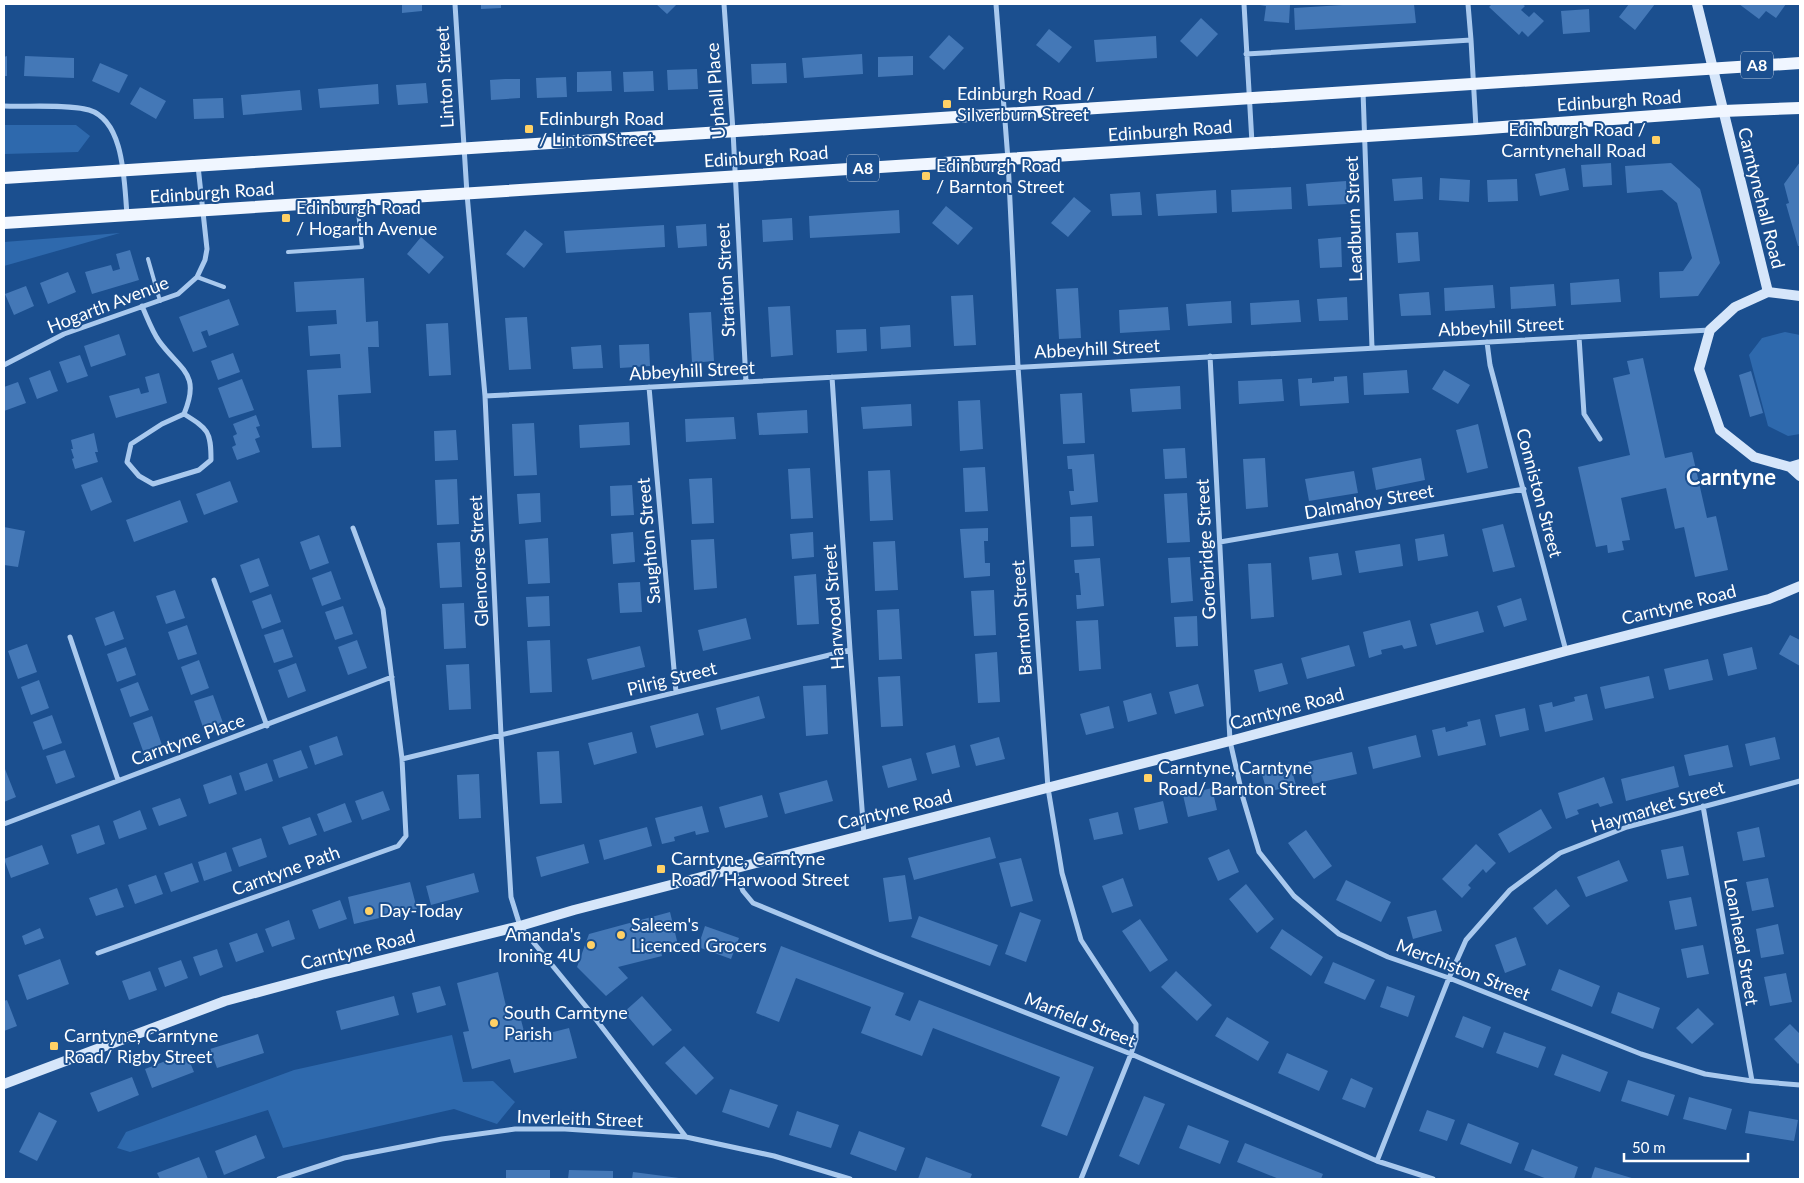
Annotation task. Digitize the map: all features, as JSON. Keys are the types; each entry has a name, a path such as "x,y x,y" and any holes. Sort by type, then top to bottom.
{"main road":[{"name":"Edinburgh Road","path":"4,178 1800,63"},
{"name":"Edinburgh Road","path":"4,223 1008,160 1723,111 1800,108"}],"street":[{"name":"Linton Street","path":"455,4 467,194"},
{"name":"Uphall Place","path":"724,4 733,131 734,176"},
{"name":"Barnton Street","path":"996,4 1008,160 1018,367 1048,788 1062,873 1081,940 1136,1024 1136,1039 1131,1054 1081,1179"},
{"path":"1244,4 1252,143"},
{"path":"1468,4 1472,40 1476,129"},
{"name":"Carntynehall Road","path":"1697,4 1768,292"},
{"path":"1246,54 1472,40"},
{"name":"Leadburn Street","path":"1362,90 1372,348"},
{"path":"4,106 78,108 91,111 102,117 111,130 120,152 127,216"},
{"name":"Hogarth Avenue","path":"4,365 64,334 178,294 197,277 205,260 207,249 198,165"},
{"name":"Straiton Street","path":"734,176 746,382"},
{"name":"Glencorse Street","path":"467,194 485,396 501,736 511,897 520,926"},
{"path":"1800,296 1768,292 1735,307 1710,330 1700,369 1720,430 1754,457 1795,465 1800,476"},
{"path":"142,306 158,340 189,376 191,398 184,414 162,424 130,444 127,462 139,476 153,484 199,470 211,460 211,441 204,427 184,414"},
{"name":"Abbeyhill Street","path":"485,396 1710,330"},
{"path":"1580,337 1584,414 1600,440"},
{"name":"Conniston Street","path":"1487,342 1490,365 1566,651"},
{"name":"Gorebridge Street","path":"1210,356 1230,741"},
{"name":"Harwood Street","path":"832,377 864,835"},
{"name":"Saughton Street","path":"649,387 676,692"},
{"name":"Dalmahoy Street","path":"1220,542 1524,489"},
{"path":"353,528 383,609 402,759 501,736"},
{"name":"Carntyne Place","path":"214,580 267,726"},
{"name":"Carntyne Road","path":"4,1084 225,1001 520,926 574,910 1230,741 1769,599 1800,586"},
{"name":"Carntyne Place","path":"70,637 118,780"},
{"name":"Pilrig Street","path":"501,736 850,650"},
{"name":"Carntyne Place","path":"4,824 267,726 392,677"},
{"name":"Merchiston Street","path":"1230,741 1260,852 1294,896 1339,934 1388,957 1449,978 1641,1054 1705,1074 1752,1082 1800,1085"},
{"name":"Carntyne Path","path":"98,953 398,846 406,836 402,759"},
{"name":"Haymarket Street","path":"1377,1161 1449,978 1466,940 1510,890 1560,854 1627,827 1800,781"},
{"name":"Loanhead Street","path":"1703,806 1752,1082"},
{"name":"Marfield Street","path":"734,869 743,891 753,903 888,959 1131,1054 1377,1161 1433,1179"},
{"path":"520,926 588,1009 686,1137"},
{"name":"Inverleith Street","path":"279,1179 344,1158 442,1139 515,1129 565,1129 686,1137 774,1156 850,1179"}],"lane":[{"path":"288,252 362,247 356,201"},
{"path":"148,259 160,301"},
{"path":"197,277 224,287"}],"shaded area":[{"path":"4,125 76,125 90,136 78,152 4,154"},
{"path":"120,233 4,266 4,242"},
{"path":"1785,332 1800,335 1800,434 1788,436 1768,426 1749,355 1762,338"},
{"path":"452,1035 463,1082 493,1081 515,1102 497,1124 454,1109 283,1148 268,1110 130,1152 117,1148 126,1132 294,1070"}],"building":[{"path":"402,4 422,4 422,11 402,13"},
{"path":"481,4 501,4 501,8 481,9"},
{"path":"656,4 677,4 667,14"},
{"path":"1260,4 1290,5 1289,23 1264,21 1266,6"},
{"path":"1359,4 1414,4 1416,23 1295,30 1294,8"},
{"path":"1492,4 1522,4 1525,6 1521,10 1529,17 1534,12 1544,21 1528,37 1522,31 1519,35 1489,7"},
{"path":"1629,4 1655,4 1635,30 1619,17"},
{"path":"1739,4 1786,4 1776,18 1766,11 1759,19"},
{"path":"1589,9 1590,32 1563,34 1561,11"},
{"path":"1201,18 1218,34 1197,57 1180,41"},
{"path":"1049,29 1072,47 1059,63 1036,45"},
{"path":"949,35 964,48 944,70 929,57"},
{"path":"1156,36 1157,58 1096,62 1094,40"},
{"path":"862,54 863,74 804,78 802,58"},
{"path":"7,56 7,76 4,76 4,57"},
{"path":"25,56 74,58 74,78 24,76"},
{"path":"913,56 913,75 878,77 878,57"},
{"path":"100,63 128,75 119,93 92,81"},
{"path":"786,63 787,83 752,84 751,64"},
{"path":"697,69 698,89 668,90 667,70"},
{"path":"611,71 612,91 577,92 577,72"},
{"path":"653,71 654,91 624,92 623,72"},
{"path":"566,77 567,97 537,98 536,78"},
{"path":"520,79 520,98 491,100 490,80"},
{"path":"426,83 428,103 398,105 396,85"},
{"path":"378,84 379,104 320,108 318,89"},
{"path":"140,87 166,101 156,119 130,104"},
{"path":"300,90 302,110 243,115 241,95"},
{"path":"223,98 224,118 194,119 193,99"},
{"path":"1800,162 1800,246 1798,246 1786,204 1789,203 1784,184"},
{"path":"1611,163 1612,185 1583,187 1581,165"},
{"path":"1671,163 1700,189 1720,263 1698,296 1660,298 1659,272 1683,271 1692,258 1677,203 1662,190 1627,193 1625,166"},
{"path":"1565,168 1569,190 1540,196 1535,174"},
{"path":"1422,177 1423,199 1394,201 1392,179"},
{"path":"1440,178 1470,180 1469,202 1439,200"},
{"path":"1517,179 1518,201 1488,202 1487,180"},
{"path":"1346,181 1347,204 1308,206 1306,184"},
{"path":"1291,187 1292,209 1232,212 1231,190"},
{"path":"1216,190 1217,213 1158,216 1156,194"},
{"path":"1140,192 1142,215 1112,216 1110,194"},
{"path":"1074,197 1091,211 1068,237 1051,223"},
{"path":"946,206 973,228 958,245 932,223"},
{"path":"899,210 900,233 810,238 809,216"},
{"path":"792,218 793,240 763,242 762,220"},
{"path":"706,224 707,246 678,248 676,226"},
{"path":"664,225 665,247 566,253 564,231"},
{"path":"525,230 543,244 524,268 506,254"},
{"path":"1418,232 1420,261 1398,263 1396,233"},
{"path":"421,237 444,257 429,274 407,254"},
{"path":"1341,237 1342,267 1320,268 1318,239"},
{"path":"130,250 139,280 92,294 85,272 111,265 113,271 120,269 116,254"},
{"path":"68,272 76,292 48,304 40,283"},
{"path":"364,278 366,322 378,321 379,347 368,347 371,393 338,395 341,447 312,448 307,370 341,368 340,354 310,356 308,326 337,324 336,310 296,312 294,282"},
{"path":"1619,279 1621,302 1571,305 1570,283"},
{"path":"1554,284 1556,306 1511,309 1510,287"},
{"path":"1493,285 1495,308 1445,311 1444,288"},
{"path":"26,286 34,306 14,315 5,294"},
{"path":"1078,288 1081,338 1059,339 1056,289"},
{"path":"1429,292 1431,315 1401,316 1399,294"},
{"path":"973,295 976,345 954,346 951,296"},
{"path":"1347,297 1348,320 1319,321 1317,299"},
{"path":"229,299 239,325 209,336 207,330 201,332 207,347 193,352 179,317"},
{"path":"1299,300 1301,322 1251,325 1250,303"},
{"path":"1231,301 1232,323 1188,326 1186,304"},
{"path":"790,306 793,355 771,357 768,307"},
{"path":"1168,307 1170,330 1120,333 1119,310"},
{"path":"711,312 714,361 692,363 689,313"},
{"path":"527,317 531,369 509,370 505,318"},
{"path":"448,323 451,375 429,376 426,324"},
{"path":"910,325 911,347 881,349 880,327"},
{"path":"866,329 867,351 837,353 836,330"},
{"path":"119,334 126,355 91,367 84,346"},
{"path":"649,344 650,366 620,368 619,345"},
{"path":"601,345 603,368 573,369 571,347"},
{"path":"233,353 240,372 218,380 211,361"},
{"path":"80,355 88,376 67,383 59,362"},
{"path":"1643,358 1665,458 1692,452 1707,518 1716,516 1728,570 1695,577 1684,527 1675,529 1666,488 1621,498 1630,540 1622,541 1624,550 1608,553 1607,545 1596,547 1578,467 1630,455 1613,378 1630,374 1627,361"},
{"path":"50,370 58,391 37,399 29,378"},
{"path":"1407,370 1409,393 1364,395 1363,373"},
{"path":"1444,370 1470,385 1458,404 1432,389"},
{"path":"1751,371 1763,413 1750,417 1739,375"},
{"path":"159,373 167,403 116,418 109,396 139,388 141,394 149,392 145,377"},
{"path":"1347,376 1349,403 1300,406 1298,379 1312,378 1312,383 1334,381 1334,377"},
{"path":"242,379 254,410 229,418 218,388"},
{"path":"1282,379 1284,401 1239,404 1238,381"},
{"path":"18,382 26,403 4,411 4,387"},
{"path":"1180,386 1181,409 1132,412 1130,389"},
{"path":"1082,393 1085,443 1063,444 1060,394"},
{"path":"980,400 983,449 960,451 958,401"},
{"path":"911,404 912,426 863,429 861,407"},
{"path":"807,410 808,433 759,435 757,413"},
{"path":"256,415 260,426 256,427 260,437 255,439 260,452 237,460 232,447 236,445 233,436 237,434 233,424"},
{"path":"734,417 736,439 686,442 685,419"},
{"path":"629,422 630,445 580,448 579,425"},
{"path":"534,423 537,475 514,476 512,424"},
{"path":"1478,424 1488,468 1467,473 1456,430"},
{"path":"456,430 458,460 435,461 434,431"},
{"path":"94,433 98,452 95,452 98,462 75,469 72,459 74,458 71,440"},
{"path":"1185,448 1187,478 1165,479 1163,449"},
{"path":"1094,454 1098,502 1071,505 1069,491 1074,491 1072,469 1068,469 1067,456"},
{"path":"1265,458 1268,507 1246,509 1243,459"},
{"path":"1421,458 1425,480 1376,490 1372,468"},
{"path":"985,467 988,511 965,512 963,468"},
{"path":"810,468 813,518 791,519 788,469"},
{"path":"890,470 893,520 870,521 868,471"},
{"path":"1354,471 1358,493 1309,501 1305,479"},
{"path":"102,477 112,502 91,511 81,485"},
{"path":"712,478 714,523 692,524 689,479"},
{"path":"457,479 459,524 437,525 435,480"},
{"path":"230,481 238,502 204,515 196,494"},
{"path":"632,485 634,515 611,516 610,486"},
{"path":"540,493 541,522 519,524 517,494"},
{"path":"1187,493 1190,542 1167,543 1164,494"},
{"path":"180,500 188,522 134,542 126,520"},
{"path":"1092,516 1094,546 1071,547 1070,517"},
{"path":"1503,524 1515,567 1493,572 1482,529"},
{"path":"4,527 25,531 18,567 4,565"},
{"path":"988,528 988,541 984,541 985,563 990,563 990,576 964,578 960,529"},
{"path":"633,532 635,562 613,564 611,534"},
{"path":"813,532 814,557 792,559 790,534"},
{"path":"1444,534 1448,556 1418,561 1415,539"},
{"path":"319,535 329,563 310,570 300,542"},
{"path":"548,538 550,583 528,584 525,540"},
{"path":"714,539 717,588 694,590 691,540"},
{"path":"895,541 898,590 875,591 873,542"},
{"path":"460,542 462,587 440,588 437,543"},
{"path":"1400,544 1403,566 1359,573 1355,551"},
{"path":"1338,553 1342,575 1312,580 1309,557"},
{"path":"1190,557 1193,601 1171,603 1168,558"},
{"path":"259,558 269,586 250,593 240,565"},
{"path":"1100,558 1104,606 1077,609 1076,595 1081,595 1079,573 1075,573 1074,560"},
{"path":"1271,563 1274,617 1251,619 1248,564"},
{"path":"331,571 341,599 322,606 312,578"},
{"path":"816,574 819,624 797,625 794,576"},
{"path":"640,582 642,612 620,613 618,583"},
{"path":"175,590 185,618 166,624 156,596"},
{"path":"994,590 996,635 974,636 971,591"},
{"path":"271,594 281,622 262,629 252,601"},
{"path":"549,596 550,626 528,627 526,597"},
{"path":"1521,598 1527,620 1504,627 1497,606"},
{"path":"464,603 466,648 444,649 442,604"},
{"path":"343,606 353,634 335,640 325,612"},
{"path":"899,609 902,659 879,660 877,610"},
{"path":"114,611 124,639 105,646 95,618"},
{"path":"1478,611 1484,632 1436,645 1430,624"},
{"path":"1197,616 1198,646 1176,647 1174,617"},
{"path":"746,618 751,639 703,651 698,630"},
{"path":"1098,620 1101,669 1079,671 1076,621"},
{"path":"1410,620 1417,646 1404,649 1402,645 1381,650 1382,654 1369,658 1363,632"},
{"path":"187,625 197,654 178,660 168,632"},
{"path":"283,629 293,657 274,663 264,635"},
{"path":"1790,635 1800,640 1800,666 1779,654"},
{"path":"357,640 367,668 348,675 338,647"},
{"path":"550,640 552,692 530,693 527,641"},
{"path":"27,644 37,672 18,679 8,651"},
{"path":"1349,645 1355,666 1307,679 1301,658"},
{"path":"640,646 645,667 592,680 587,659"},
{"path":"126,647 136,675 117,682 107,654"},
{"path":"1752,647 1757,669 1728,676 1723,654"},
{"path":"997,652 1000,702 978,703 975,654"},
{"path":"1708,659 1713,680 1669,690 1664,669"},
{"path":"199,660 209,688 191,695 181,667"},
{"path":"296,663 306,691 288,698 278,670"},
{"path":"1282,663 1288,684 1259,692 1254,670"},
{"path":"469,664 471,709 449,710 446,665"},
{"path":"900,676 903,726 881,727 878,677"},
{"path":"1649,676 1654,698 1605,709 1600,687"},
{"path":"39,680 49,708 31,715 21,687"},
{"path":"138,682 149,710 130,717 120,689"},
{"path":"1198,684 1204,706 1175,714 1169,692"},
{"path":"826,685 828,734 806,736 803,686"},
{"path":"1151,693 1157,714 1128,722 1123,701"},
{"path":"1587,694 1593,720 1545,732 1539,705 1552,702 1553,707 1575,701 1574,697"},
{"path":"213,695 223,723 204,730 194,701"},
{"path":"759,696 765,718 721,730 716,708"},
{"path":"1109,706 1114,728 1086,735 1080,714"},
{"path":"1525,708 1529,730 1500,737 1495,715"},
{"path":"698,713 704,735 656,748 650,726"},
{"path":"52,715 62,743 43,750 33,722"},
{"path":"152,716 162,745 143,751 133,723"},
{"path":"1480,719 1486,745 1438,756 1432,730 1445,727 1446,732 1468,726 1467,722"},
{"path":"632,732 637,753 594,765 588,743"},
{"path":"1416,735 1421,757 1373,769 1368,747"},
{"path":"337,736 343,755 315,765 309,746"},
{"path":"999,737 1005,759 976,766 970,745"},
{"path":"1775,737 1780,759 1750,766 1745,744"},
{"path":"955,745 960,767 932,774 926,753"},
{"path":"1728,745 1733,767 1689,776 1684,755"},
{"path":"65,750 75,777 56,784 46,756"},
{"path":"301,750 308,768 279,778 273,760"},
{"path":"559,751 562,803 540,804 537,752"},
{"path":"1352,752 1357,774 1313,784 1308,762"},
{"path":"911,758 917,780 888,788 882,766"},
{"path":"267,763 273,781 245,791 239,773"},
{"path":"1290,764 1296,785 1267,792 1261,771"},
{"path":"1674,766 1679,787 1626,801 1621,779"},
{"path":"4,770 16,797 4,802"},
{"path":"479,774 481,818 459,819 457,775"},
{"path":"231,775 237,794 209,804 203,785"},
{"path":"1604,777 1613,803 1600,807 1598,803 1577,810 1579,814 1566,819 1558,793"},
{"path":"827,780 833,801 785,814 779,793"},
{"path":"1212,788 1217,810 1188,817 1183,795"},
{"path":"383,791 390,810 362,820 355,801"},
{"path":"762,795 768,817 725,828 719,807"},
{"path":"180,798 187,816 159,826 152,808"},
{"path":"1163,801 1168,823 1139,830 1134,808"},
{"path":"345,803 352,822 324,832 317,814"},
{"path":"702,806 709,832 696,835 695,831 674,837 675,841 662,844 655,818"},
{"path":"1541,809 1552,828 1509,853 1498,834"},
{"path":"140,810 147,829 119,839 113,821"},
{"path":"1118,812 1123,834 1094,840 1089,819"},
{"path":"310,817 317,835 289,845 282,827"},
{"path":"99,825 105,844 77,854 71,835"},
{"path":"647,827 652,846 604,860 599,840"},
{"path":"1759,827 1765,857 1743,861 1737,832"},
{"path":"1306,830 1332,866 1314,879 1288,843"},
{"path":"990,837 996,858 914,880 908,858"},
{"path":"261,838 267,857 239,867 232,848"},
{"path":"584,844 589,863 541,877 536,857"},
{"path":"1476,844 1496,863 1486,873 1483,869 1468,885 1471,888 1462,898 1442,879"},
{"path":"42,845 49,864 11,878 4,859"},
{"path":"1683,846 1689,875 1667,879 1661,850"},
{"path":"1229,849 1239,872 1218,881 1208,858"},
{"path":"226,852 232,871 204,881 198,862"},
{"path":"1021,858 1033,901 1011,907 999,863"},
{"path":"1619,860 1628,881 1586,897 1577,877"},
{"path":"192,863 199,882 171,892 164,873"},
{"path":"474,873 479,892 431,905 426,886"},
{"path":"156,875 163,894 135,904 128,885"},
{"path":"905,875 912,919 889,922 883,878"},
{"path":"1123,878 1133,906 1112,913 1102,886"},
{"path":"1768,878 1774,907 1752,911 1746,882"},
{"path":"1346,880 1391,902 1381,922 1336,900"},
{"path":"410,882 417,909 354,924 348,897"},
{"path":"1246,884 1274,919 1257,933 1229,899"},
{"path":"117,888 124,907 96,916 89,898"},
{"path":"1556,889 1570,906 1547,925 1533,908"},
{"path":"1691,897 1697,926 1675,930 1669,901"},
{"path":"340,900 347,919 319,929 312,910"},
{"path":"1436,910 1442,931 1413,939 1407,917"},
{"path":"670,912 678,945 660,948 662,956 618,967 628,978 606,996 577,967 589,934"},
{"path":"1020,912 1041,920 1026,962 1005,954"},
{"path":"919,916 998,945 990,966 911,937"},
{"path":"1140,919 1168,960 1150,972 1122,931"},
{"path":"289,920 295,939 272,947 265,929"},
{"path":"1778,924 1784,954 1761,958 1756,929"},
{"path":"705,926 739,938 731,959 698,947"},
{"path":"40,928 44,938 25,945 22,936"},
{"path":"1282,929 1323,957 1311,976 1270,948"},
{"path":"257,933 264,952 236,962 229,943"},
{"path":"1516,937 1526,965 1505,973 1495,945"},
{"path":"1703,945 1709,974 1687,978 1681,949"},
{"path":"781,946 904,993 895,1015 910,1021 919,1000 1094,1067 1067,1136 1041,1126 1060,1077 933,1028 922,1056 861,1033 871,1007 796,978 779,1022 756,1013"},
{"path":"217,949 223,967 200,976 193,957"},
{"path":"60,959 69,984 27,1000 18,975"},
{"path":"181,960 188,978 165,987 158,968"},
{"path":"1333,962 1375,980 1365,1000 1324,983"},
{"path":"1559,969 1600,986 1592,1007 1551,990"},
{"path":"150,971 157,990 129,1000 122,981"},
{"path":"1176,971 1212,1005 1197,1021 1161,987"},
{"name":"South Carntyne Parish","path":"498,972 509,1019 520,1016 526,1039 569,1028 577,1058 514,1073 510,1059 472,1069 463,1032 469,1031 457,983"},
{"path":"1786,973 1792,1002 1770,1006 1764,977"},
{"path":"440,986 446,1005 417,1013 412,993"},
{"path":"1387,986 1415,996 1408,1017 1380,1007"},
{"path":"1618,992 1660,1008 1653,1029 1611,1013"},
{"path":"394,996 399,1015 341,1030 336,1011"},
{"path":"642,996 672,1030 653,1046 624,1012"},
{"path":"7,1000 17,1026 4,1031 4,1001"},
{"path":"1698,1008 1714,1024 1692,1044 1676,1028"},
{"path":"1463,1016 1491,1027 1483,1048 1455,1037"},
{"path":"1227,1017 1269,1042 1258,1061 1215,1036"},
{"path":"1790,1024 1800,1034 1800,1062 1798,1064 1774,1039"},
{"path":"1504,1032 1546,1047 1538,1068 1496,1053"},
{"path":"258,1034 264,1053 217,1068 210,1049"},
{"path":"684,1046 714,1078 696,1095 665,1063"},
{"path":"186,1053 194,1072 152,1088 145,1069"},
{"path":"1287,1053 1328,1071 1319,1091 1278,1073"},
{"path":"1562,1054 1608,1072 1600,1092 1554,1075"},
{"path":"132,1077 139,1095 98,1112 90,1093"},
{"path":"1351,1078 1373,1088 1365,1108 1342,1099"},
{"path":"1628,1080 1675,1095 1668,1116 1621,1101"},
{"path":"730,1089 778,1105 769,1128 722,1112"},
{"path":"1144,1096 1165,1104 1139,1165 1119,1156"},
{"path":"1689,1097 1732,1109 1726,1130 1683,1119"},
{"path":"1427,1110 1455,1120 1447,1141 1419,1131"},
{"path":"797,1111 839,1125 831,1148 789,1135"},
{"path":"1749,1111 1798,1120 1794,1141 1745,1133"},
{"path":"39,1112 57,1121 37,1161 19,1152"},
{"path":"1468,1123 1519,1143 1511,1164 1460,1144"},
{"path":"1188,1125 1229,1141 1220,1164 1179,1148"},
{"path":"859,1131 905,1148 896,1171 850,1154"},
{"path":"256,1135 265,1158 224,1175 215,1151"},
{"path":"1245,1143 1323,1174 1321,1179 1279,1179 1237,1162"},
{"path":"1532,1149 1578,1167 1574,1179 1547,1179 1524,1170"},
{"path":"199,1157 208,1179 160,1179 157,1173"},
{"path":"926,1157 972,1174 970,1179 918,1179"},
{"path":"1595,1167 1635,1179 1591,1179"},
{"path":"506,1170 550,1170 550,1179 506,1179"},
{"path":"569,1170 613,1171 613,1179 568,1179"},
{"path":"633,1172 679,1178 679,1179 632,1179"}],"place":[{"name":"Edinburgh Road / Silverburn Street","path":"947,104"},
{"name":"Edinburgh Road / Linton Street","path":"529,129"},
{"name":"Edinburgh Road / Carntynehall Road","path":"1656,140"},
{"name":"Edinburgh Road / Barnton Street","path":"926,176"},
{"name":"Edinburgh Road / Hogarth Avenue","path":"286,218"},
{"name":"Carntyne, Carntyne Road/ Barnton Street","path":"1148,778"},
{"name":"Carntyne, Carntyne Road/ Harwood Street","path":"661,869"},
{"name":"Day-Today","path":"369,911"},
{"name":"Saleem's Licenced Grocers","path":"621,935"},
{"name":"Amanda's Ironing 4U","path":"591,945"},
{"name":"South Carntyne Parish","path":"494,1023"},
{"name":"Carntyne, Carntyne Road/ Rigby Street","path":"54,1046"}],"district":[{"name":"Carntyne","path":"1731,477"}]}
